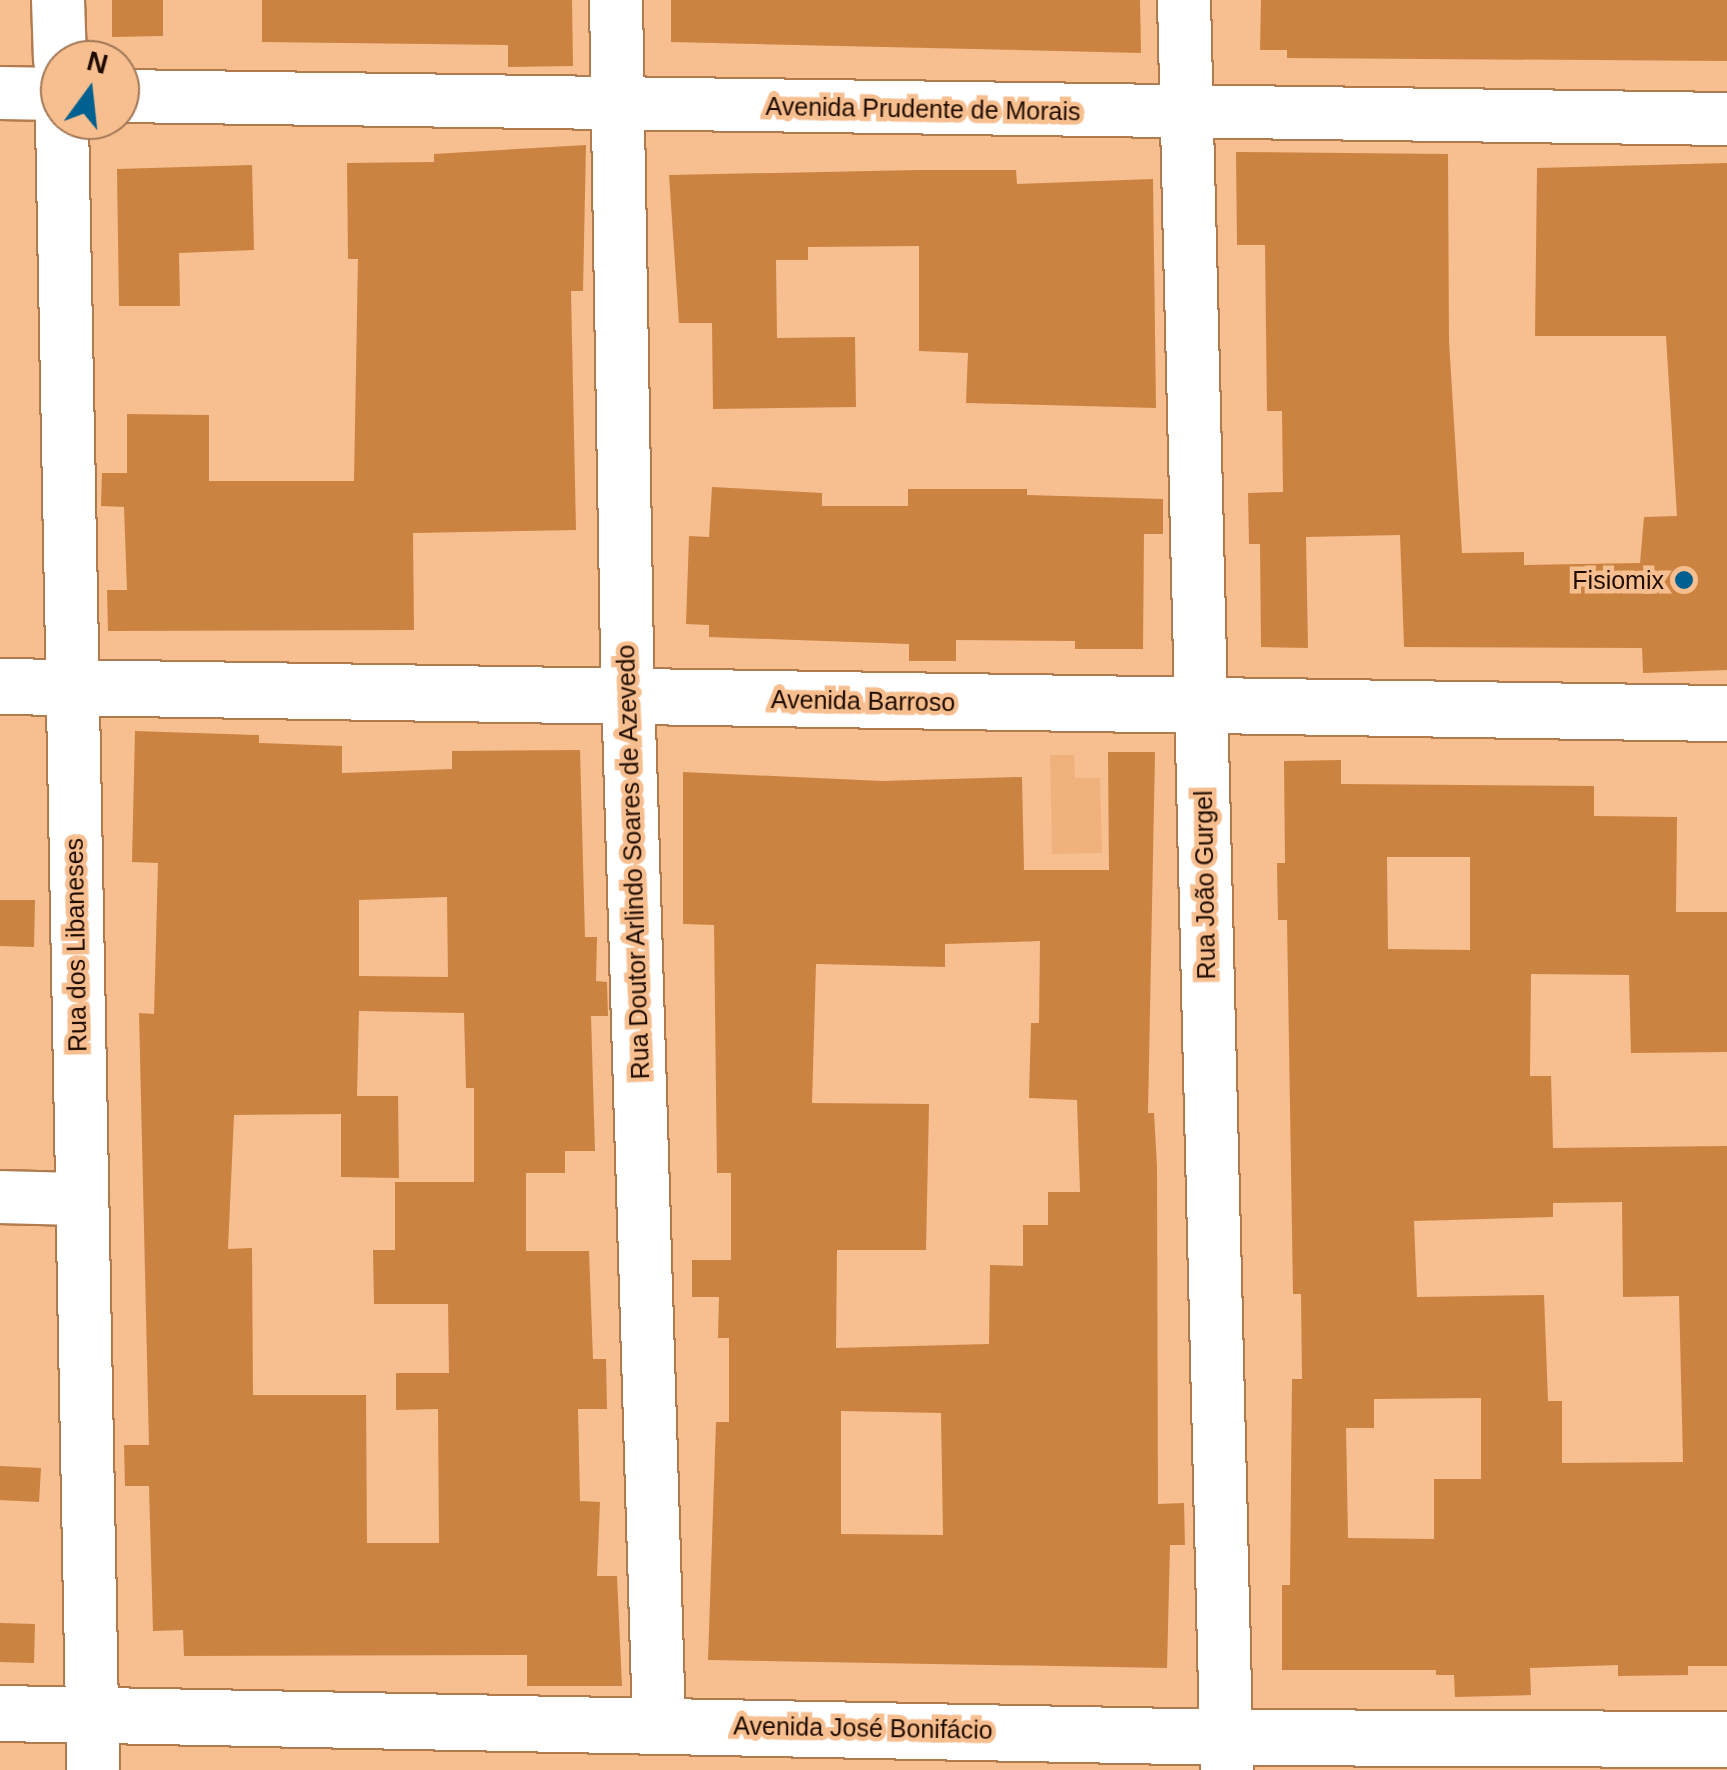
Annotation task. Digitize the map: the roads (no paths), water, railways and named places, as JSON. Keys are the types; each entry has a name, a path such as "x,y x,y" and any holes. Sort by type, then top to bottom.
{"street":[{"path":"58,0 59,40"},
{"name":"Rua Doutor Arlindo Soares de Azevedo","path":"616,0 630,698 659,1724"},
{"name":"Rua João Gurgel","path":"1184,0 1227,1754"},
{"path":"0,93 40,94"},
{"name":"Avenida Prudente de Morais","path":"140,96 1727,119"},
{"name":"Rua dos Libaneses","path":"62,140 93,1770"},
{"name":"Avenida Barroso","path":"0,686 1727,713"},
{"path":"0,1198 82,1199"},
{"name":"Avenida José Bonifácio","path":"0,1713 659,1724 1227,1754 1727,1740"}],"place":[{"name":"Fisiomix","path":"1684,580"}]}
